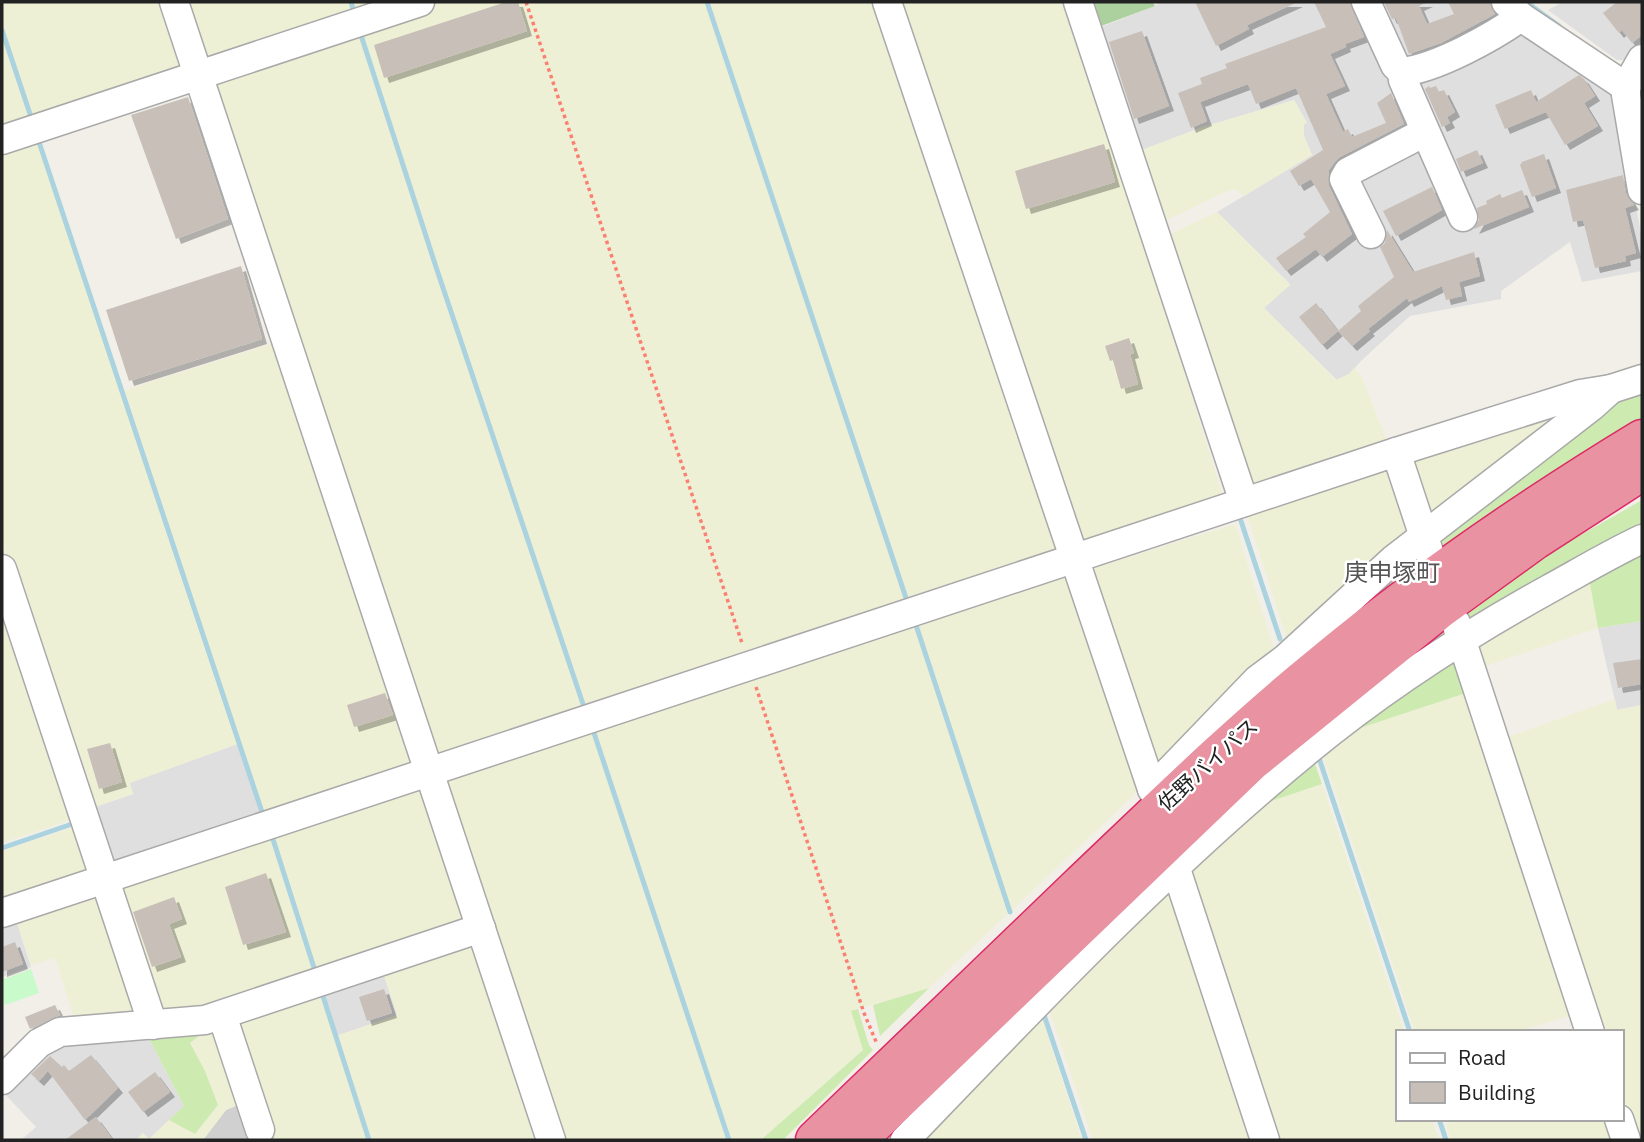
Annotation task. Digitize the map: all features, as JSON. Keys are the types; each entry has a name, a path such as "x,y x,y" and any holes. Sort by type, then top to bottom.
{"highway":[{"name":"佐野バイパス","path":"815,1140 894,1064 1157,798 1227,746 1320,665 1414,591 1494,533 1642,439"},
{"name":"佐野バイパス","path":"857,1140 1167,858 1251,762 1339,689 1488,573 1642,471"},
{"path":"1582,510 1642,483"}],"street":[{"path":"174,2 551,1140"},
{"path":"2,140 420,2"},
{"path":"887,2 1073,558 1157,798"},
{"path":"1078,2 1244,502"},
{"path":"1366,2 1395,65 1402,72 1403,80 1463,217"},
{"path":"1402,72 1414,71 1456,54 1502,30 1514,9 1626,87"},
{"path":"1642,59 1626,87 1642,190"},
{"path":"1371,234 1344,179 1348,172 1425,132"},
{"path":"2,913 1396,452 1580,394 1611,389 1642,379"},
{"path":"1157,798 1257,680 1285,659 1394,559 1427,544 1611,389"},
{"path":"1396,452 1427,544"},
{"path":"905,1140 1021,1020 1167,858 1458,632 1642,539"},
{"path":"2,569 153,1025"},
{"path":"1458,632 1589,1030"},
{"path":"1167,858 1265,1140"},
{"path":"5,1068 39,1043 60,1032 205,1020 481,928"},
{"path":"222,1015 260,1130"},
{"path":"1620,1121 1626,1140"}],"path":[{"path":"526,2 864,1013 874,1039 894,1064"}],"shaded area":[{"path":"1161,2 1499,2 1514,34 1530,35 1618,96 1642,241 1642,271 1582,282 1570,242 1501,291 1501,299 1410,316 1349,374 1337,380 1264,308 1290,284 1217,212 1312,155 1304,136 1304,124 1307,123 1294,100 1200,128 1134,153 1093,30"},
{"path":"1563,2 1642,2 1642,39 1628,60 1617,60 1548,10"},
{"path":"1642,621 1642,705 1617,710 1598,628"},
{"path":"240,743 265,819 109,865 92,808 133,794 129,783"},
{"path":"17,923 31,967 2,977 2,928"},
{"path":"381,967 398,1015 336,1036 320,988"},
{"path":"145,1031 184,1106 149,1139 143,1133 136,1140 21,1140 36,1127 2,1091 47,1046"},
{"path":"240,1104 252,1140 203,1140 226,1110"}],"green space":[{"path":"2,2 165,2 186,66 2,131"},
{"path":"181,2 397,2 206,65"},
{"path":"440,2 879,2 1060,547 1056,554 439,761 209,78"},
{"path":"896,2 1068,2 1224,499 1082,546"},
{"path":"1084,2 1153,2 1155,6 1093,29"},
{"path":"1294,100 1307,123 1304,124 1304,136 1312,155 1244,196 1235,189 1165,221 1134,153 1200,128"},
{"path":"37,135 122,391 277,342 418,765 265,819 240,743 130,783 133,794 92,808 2,542 2,146"},
{"path":"1217,212 1290,285 1264,308 1336,380 1349,374 1354,368 1361,375 1388,444 1248,494 1170,234"},
{"path":"1642,388 1642,423 1262,685 1438,537 1592,416"},
{"path":"1540,415 1547,430 1427,522 1409,455"},
{"path":"1389,464 1415,532 1288,643 1246,512"},
{"path":"1642,500 1642,532 1446,642 1235,799 1481,599 1551,552"},
{"path":"1235,524 1276,656 1158,773 1087,570"},
{"path":"1642,548 1642,621 1598,628 1589,578"},
{"path":"1061,571 1068,577 1138,788 1132,797 929,988 851,1011 863,1049 761,1140 561,1140 444,774"},
{"path":"1589,578 1598,628 1482,667 1474,640"},
{"path":"2,586 80,817 2,843"},
{"path":"1458,659 1469,692 1339,735"},
{"path":"1469,692 1575,1014 1523,1030 1414,1030 1321,749 1339,735"},
{"path":"1615,699 1617,710 1642,705 1642,1140 1637,1140 1623,1097 1623,1030 1601,1030 1505,738"},
{"path":"1313,758 1322,784 1257,806"},
{"path":"421,782 471,921 217,1012 155,1010 116,884"},
{"path":"1322,784 1403,1030 1396,1030 1396,1121 1433,1121 1439,1140 1274,1140 1184,869 1257,806"},
{"path":"74,827 92,873 2,907 2,851"},
{"path":"1169,887 1256,1140 1093,1140 1049,1009"},
{"path":"94,896 136,1020 76,1025 55,958 31,965 17,923"},
{"path":"471,936 544,1140 271,1140 232,1019 320,988 336,1036 397,1015 381,967"},
{"path":"31,969 39,993 5,1005 2,999 2,980"},
{"path":"929,988 880,1036 873,1005"},
{"path":"858,1009 873,1050 783,1140 761,1140 863,1050 851,1011"},
{"path":"1041,1015 1082,1140 918,1140"},
{"path":"214,1024 240,1104 226,1110 203,1140 136,1140 143,1133 149,1139 169,1120 195,1134 218,1106 205,1071 190,1043"},
{"path":"214,1024 190,1043 205,1071 218,1105 195,1134 169,1120 184,1106 145,1031"},
{"path":"1456,1121 1611,1121 1617,1140 1451,1140 1446,1124"}],"building":[{"path":"506,2 518,2 527,31 384,78 374,45"},
{"path":"1195,2 1298,2 1247,25 1249,29 1216,46"},
{"path":"1314,2 1350,2 1364,37 1345,44 1346,47 1330,54 1345,86 1326,94 1343,132 1348,129 1352,137 1386,123 1377,103 1391,93 1404,124 1340,157 1334,163 1329,170 1329,186 1352,234 1322,257 1316,249 1286,271 1276,258 1306,237 1303,234 1330,212 1311,179 1299,186 1290,171 1323,150 1296,88 1256,104 1248,84 1200,102 1207,121 1191,128 1178,93 1202,84 1200,78 1227,68 1225,64 1326,27"},
{"path":"1384,2 1428,2 1419,6 1427,24 1454,14 1448,2 1490,2 1495,14 1441,43 1409,54 1396,18 1392,19"},
{"path":"1617,2 1642,2 1642,35 1632,43 1622,30 1619,33 1603,13"},
{"path":"1142,31 1169,106 1134,119 1109,42"},
{"path":"1579,75 1595,96 1584,103 1598,126 1565,145 1546,112 1505,129 1495,105 1531,90 1536,102"},
{"path":"1436,86 1439,92 1444,90 1455,112 1447,117 1450,123 1442,127 1425,89"},
{"path":"188,97 228,219 176,239 131,115"},
{"path":"1104,144 1115,182 1026,209 1015,171"},
{"path":"1477,150 1483,163 1461,172 1456,159"},
{"path":"1544,154 1556,188 1532,197 1520,165"},
{"path":"1623,175 1626,193 1634,205 1625,208 1636,253 1625,256 1626,261 1595,268 1583,220 1573,222 1566,190"},
{"path":"1432,187 1442,210 1396,236 1383,211"},
{"path":"1522,190 1529,207 1474,229 1479,220 1477,208 1500,194 1502,198"},
{"path":"1387,230 1413,272 1474,252 1480,276 1459,282 1462,296 1446,300 1442,286 1409,302 1407,298 1368,329 1370,331 1352,346 1338,331 1361,311 1358,306 1394,277 1380,247 1385,243"},
{"path":"241,266 262,339 129,381 106,310"},
{"path":"1316,303 1338,331 1322,345 1299,317"},
{"path":"1129,338 1138,384 1121,389 1113,360 1110,361 1105,346"},
{"path":"1642,659 1642,684 1618,688 1613,663"},
{"path":"385,693 393,715 354,727 347,705"},
{"path":"110,743 122,782 99,789 87,749"},
{"path":"266,873 286,932 243,945 225,887"},
{"path":"174,897 182,919 169,924 181,957 152,967 133,912"},
{"path":"15,942 23,964 2,972 2,947"},
{"path":"384,989 392,1013 367,1021 359,997"},
{"path":"55,1005 60,1015 30,1029 25,1017"},
{"path":"91,1055 118,1088 85,1120 48,1071 39,1081 31,1074 50,1056 69,1071"},
{"path":"155,1072 170,1092 143,1112 128,1092"},
{"path":"96,1117 113,1140 65,1140"}],"waterway":[{"path":"351,2 353,9"},
{"path":"707,2 908,604"},
{"path":"1526,2 1559,26"},
{"path":"2,30 32,120"},
{"path":"360,32 584,707"},
{"path":"37,136 264,818"},
{"path":"1239,515 1280,639"},
{"path":"915,622 1010,912"},
{"path":"593,730 729,1140"},
{"path":"1318,755 1409,1030"},
{"path":"2,848 75,823"},
{"path":"271,833 316,974"},
{"path":"321,990 369,1140"},
{"path":"1043,1012 1086,1140"},
{"path":"1440,1121 1446,1140"}],"district":[{"name":"庚申塚町","path":"1392,573"}]}
